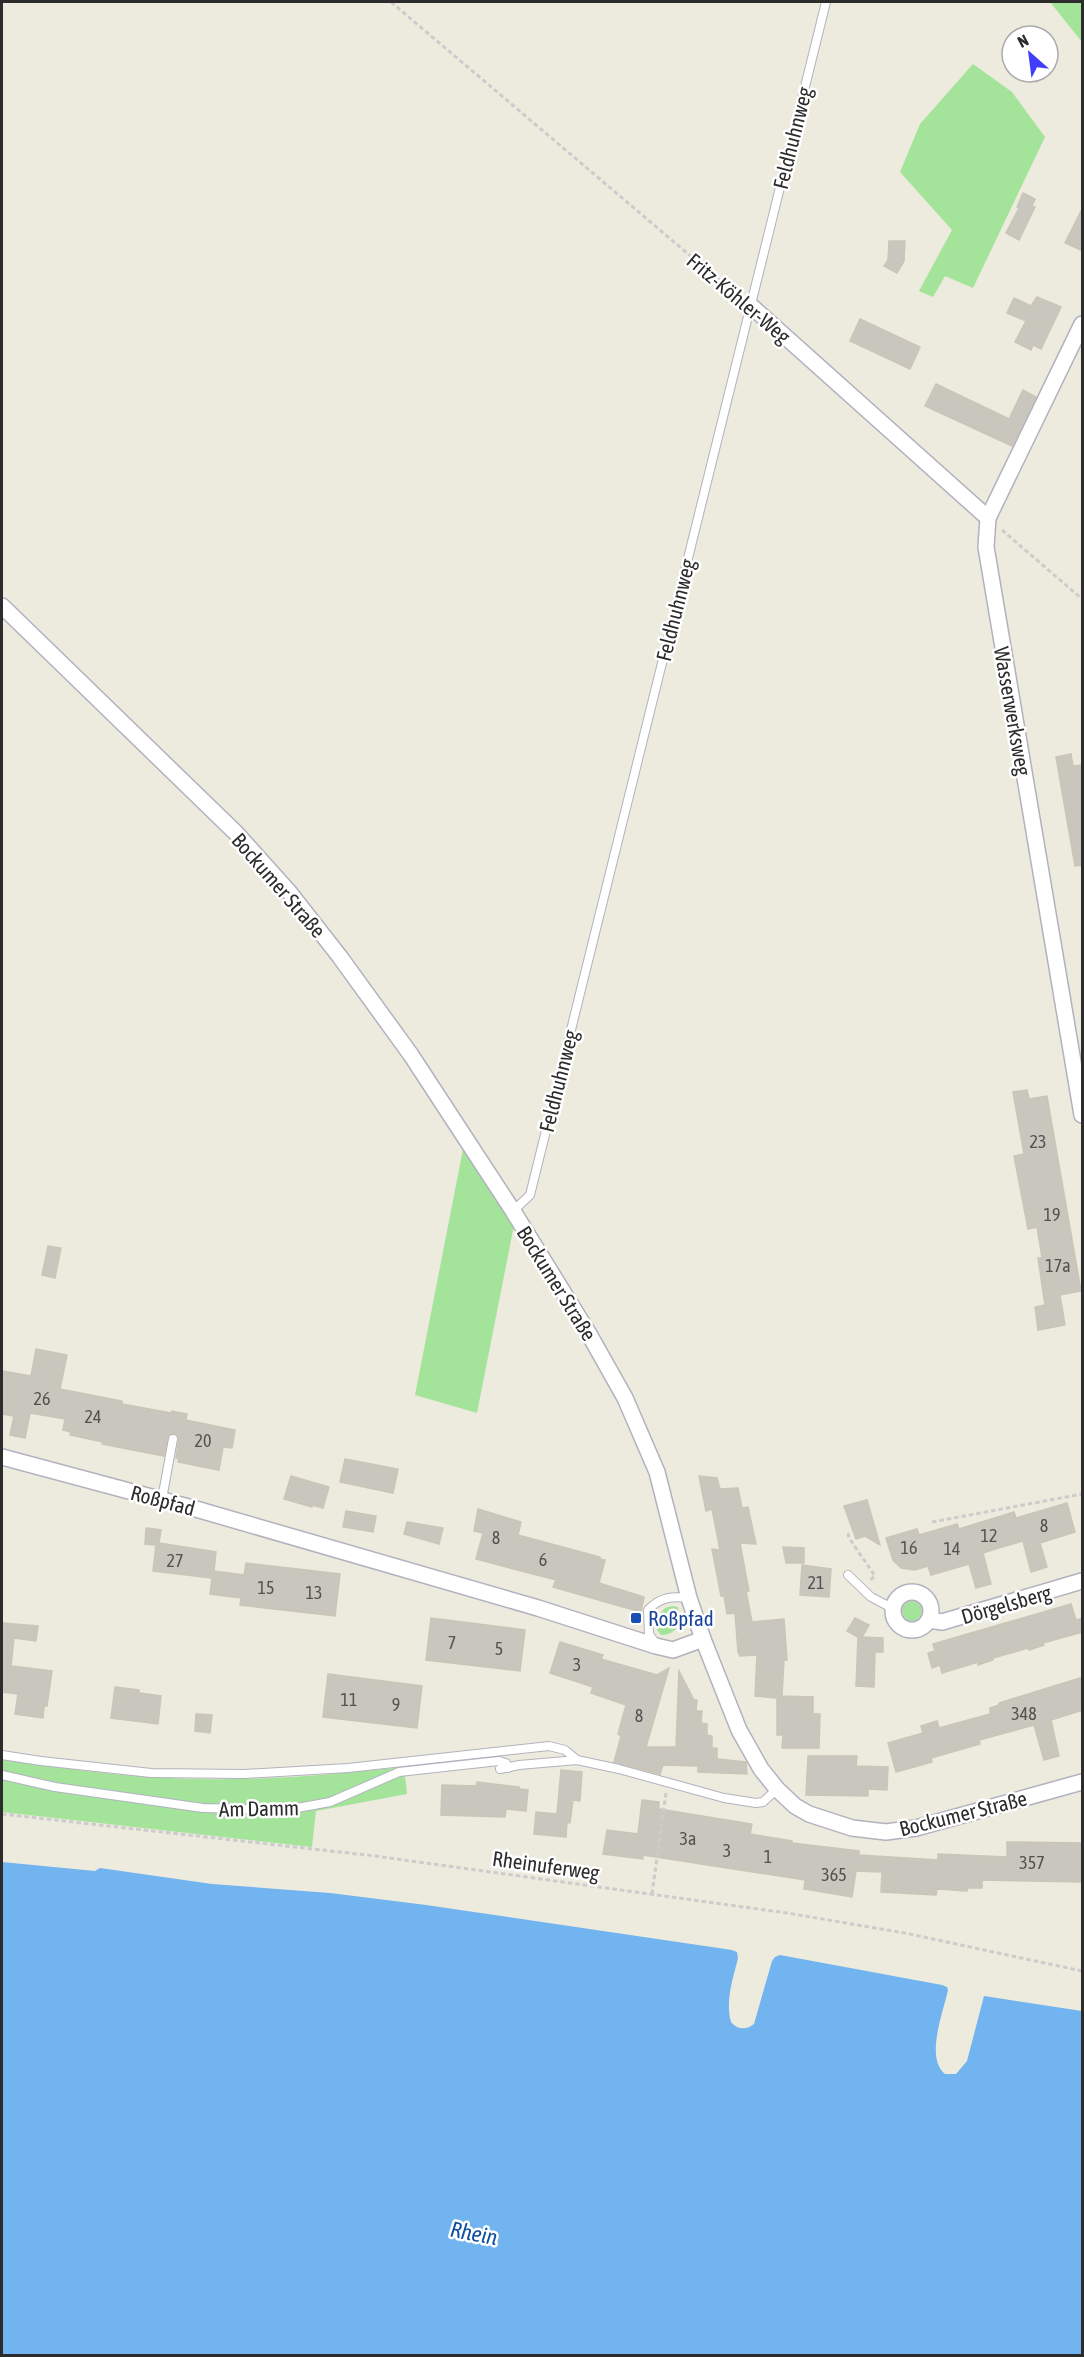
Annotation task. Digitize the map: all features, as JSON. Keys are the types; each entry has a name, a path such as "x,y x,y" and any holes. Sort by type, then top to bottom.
{"street":[{"name":"Fritz-Köhler-Weg","path":"750,304 988,518"},
{"name":"Wasserwerksweg","path":"1083,324 988,518 986,547 988,570 1083,1115"},
{"name":"Bockumer Straße","path":"2,606 228,825 290,893 411,1055 513,1211 589,1334 625,1398 657,1472 689,1598 703,1639 739,1730 761,1769 777,1789 795,1806 809,1814 852,1828 886,1832 916,1828 1083,1782"},
{"name":"Roßpfad","path":"2,1457 162,1499 538,1608 656,1646 673,1650 703,1639"},
{"name":"Dörgelsberg","path":"929,1620 942,1622 1083,1581"},
{"name":"Dörgelsberg","path":"909,1591 916,1592 928,1600 931,1607 929,1620 919,1629 906,1629 895,1621 892,1608 900,1595 909,1591"}],"lane":[{"name":"Feldhuhnweg","path":"513,1211 530,1195 826,2"},
{"path":"162,1499 173,1439"},
{"path":"849,1575 871,1597 892,1608"},
{"path":"656,1646 650,1634 648,1610 656,1601 672,1596 689,1598"},
{"path":"2,1755 140,1772 198,1774 291,1773 549,1746 565,1750 577,1760"},
{"name":"Am Damm","path":"2,1775 55,1787 203,1808 286,1810 330,1802 399,1772 499,1761 506,1763 504,1769 577,1760 724,1798 756,1803 763,1802 777,1789"}],"path":[{"name":"Fritz-Köhler-Weg","path":"391,2 731,292 750,304"},
{"path":"988,518 1083,599"},
{"path":"932,1522 1083,1494"},
{"path":"848,1533 849,1538 875,1576 861,1588"},
{"path":"652,1895 667,1783"},
{"name":"Rheinuferweg","path":"2,1814 375,1856 787,1913 905,1933 1083,1971"}],"green space":[{"path":"1050,2 1082,2 1082,42"},
{"path":"973,64 1012,92 1045,137 973,288 945,276 933,297 919,291 952,230 900,172 920,124"},
{"path":"464,1144 515,1220 477,1413 415,1395"},
{"path":"912,1601 919,1604 922,1611 919,1618 912,1621 905,1618 902,1611 905,1604"},
{"path":"678,1607 677,1627 672,1632 661,1635 657,1630 656,1618 665,1608"},
{"path":"2,1758 95,1772 184,1779 278,1778 404,1767 407,1794 316,1811 312,1847 2,1812"}],"water":[{"name":"Rhein","path":"2,1862 95,1871 100,1868 212,1884 330,1893 732,1950 737,1952 738,1958 730,1990 729,2014 731,2022 736,2027 742,2028 754,2024 772,1961 780,1955 942,1985 948,1990 937,2035 936,2057 939,2067 945,2074 956,2074 967,2061 984,1996 1082,2011 1082,2355 2,2355"}],"building":[{"path":"1023,193 1035,199 1032,206 1035,207 1019,240 1006,233 1019,208 1017,207"},
{"path":"1083,207 1083,251 1065,243"},
{"path":"889,241 905,241 904,261 897,273 884,266 888,260"},
{"path":"1037,297 1061,307 1041,349 1033,345 1031,350 1015,342 1026,321 1007,313 1014,298 1031,306"},
{"path":"860,319 920,347 910,369 850,341"},
{"path":"936,384 1009,419 1023,390 1036,397 1012,446 925,406"},
{"path":"1071,754 1073,766 1083,765 1083,865 1075,866 1056,757"},
{"path":"1027,1090 1029,1099 1047,1096 1081,1291 1060,1295 1065,1325 1038,1330 1035,1307 1045,1305 1038,1258 1042,1258 1037,1227 1028,1229 1014,1156 1024,1154 1013,1092"},
{"path":"48,1246 61,1248 55,1278 42,1275"},
{"path":"36,1349 67,1355 60,1389 122,1401 122,1404 187,1414 186,1420 235,1430 232,1448 223,1447 219,1470 178,1462 179,1458 176,1458 179,1438 175,1433 168,1436 164,1456 102,1444 103,1442 70,1435 71,1432 63,1430 65,1419 30,1413 25,1438 10,1435 14,1416 2,1414 2,1371 31,1376"},
{"path":"345,1459 398,1469 393,1493 340,1482"},
{"path":"291,1476 329,1487 323,1508 284,1499"},
{"path":"699,1476 717,1478 720,1489 738,1488 742,1508 748,1507 756,1544 740,1543 752,1622 784,1619 787,1660 784,1660 782,1696 813,1697 813,1714 820,1714 819,1748 782,1748 783,1735 777,1735 777,1698 755,1696 757,1655 740,1656 738,1652 735,1613 727,1614 712,1549 720,1550 712,1509 706,1511"},
{"path":"867,1500 880,1545 865,1536 856,1539 844,1506"},
{"path":"1067,1503 1075,1532 1040,1543 1047,1567 1031,1572 1023,1541 1005,1546 983,1553 991,1584 976,1588 969,1564 931,1575 928,1566 915,1570 901,1568 893,1560 886,1538 917,1529 919,1535 957,1524 959,1529 1014,1512 1016,1518"},
{"path":"478,1509 521,1522 518,1535 605,1560 599,1583 644,1597 641,1612 553,1587 556,1580 476,1559 483,1533 474,1531"},
{"path":"346,1511 376,1516 373,1532 343,1527"},
{"path":"407,1522 443,1528 439,1544 404,1534"},
{"path":"146,1528 161,1530 159,1543 216,1552 214,1571 244,1575 246,1563 340,1574 335,1616 240,1605 241,1598 210,1594 212,1578 153,1571 156,1545 145,1544"},
{"path":"783,1547 804,1548 804,1563 786,1563"},
{"path":"802,1565 831,1569 829,1597 800,1595"},
{"path":"1071,1604 1076,1620 1083,1618 1083,1632 1043,1643 1044,1645 1029,1650 1028,1648 993,1658 993,1660 978,1665 978,1662 942,1673 940,1665 932,1668 928,1653 935,1651 933,1644"},
{"path":"431,1618 525,1630 520,1671 426,1660"},
{"path":"855,1618 869,1625 862,1637 883,1638 883,1652 875,1652 874,1687 856,1686 858,1637 847,1631"},
{"path":"2,1623 38,1626 36,1641 14,1638 11,1666 52,1671 43,1718 15,1714 18,1694 2,1692"},
{"path":"560,1642 603,1655 601,1659 657,1675 669,1668 646,1747 676,1747 679,1671 694,1700 697,1700 696,1711 702,1711 701,1723 707,1724 707,1735 712,1736 712,1748 717,1748 717,1759 746,1762 747,1774 698,1772 698,1766 663,1765 660,1774 614,1762 621,1736 618,1734 626,1705 591,1693 593,1687 550,1673"},
{"path":"328,1674 422,1686 417,1728 323,1717"},
{"path":"1083,1677 1083,1710 1051,1720 1059,1756 1044,1760 1034,1725 979,1740 980,1744 931,1758 932,1762 896,1772 888,1743 923,1733 921,1726 937,1721 939,1728 990,1714 990,1708 999,1703"},
{"path":"115,1687 161,1696 158,1724 111,1718"},
{"path":"196,1714 212,1715 210,1733 195,1731"},
{"path":"808,1756 857,1756 856,1766 888,1767 887,1790 868,1789 868,1796 806,1795"},
{"path":"561,1770 582,1772 580,1801 573,1800 570,1823 567,1822 566,1837 534,1834 536,1812 557,1814"},
{"path":"477,1782 528,1790 526,1811 506,1809 505,1817 441,1815 442,1785 476,1786"},
{"path":"642,1800 659,1802 659,1809 752,1824 750,1834 792,1841 792,1843 859,1851 859,1855 938,1860 938,1854 1007,1857 1007,1842 1083,1843 1083,1882 982,1880 982,1888 968,1888 967,1891 937,1889 936,1895 881,1892 882,1872 856,1871 852,1897 804,1889 805,1880 643,1855 643,1859 603,1854 607,1830 638,1834"}],"place":[{"name":"Roßpfad","path":"636,1618"}]}
